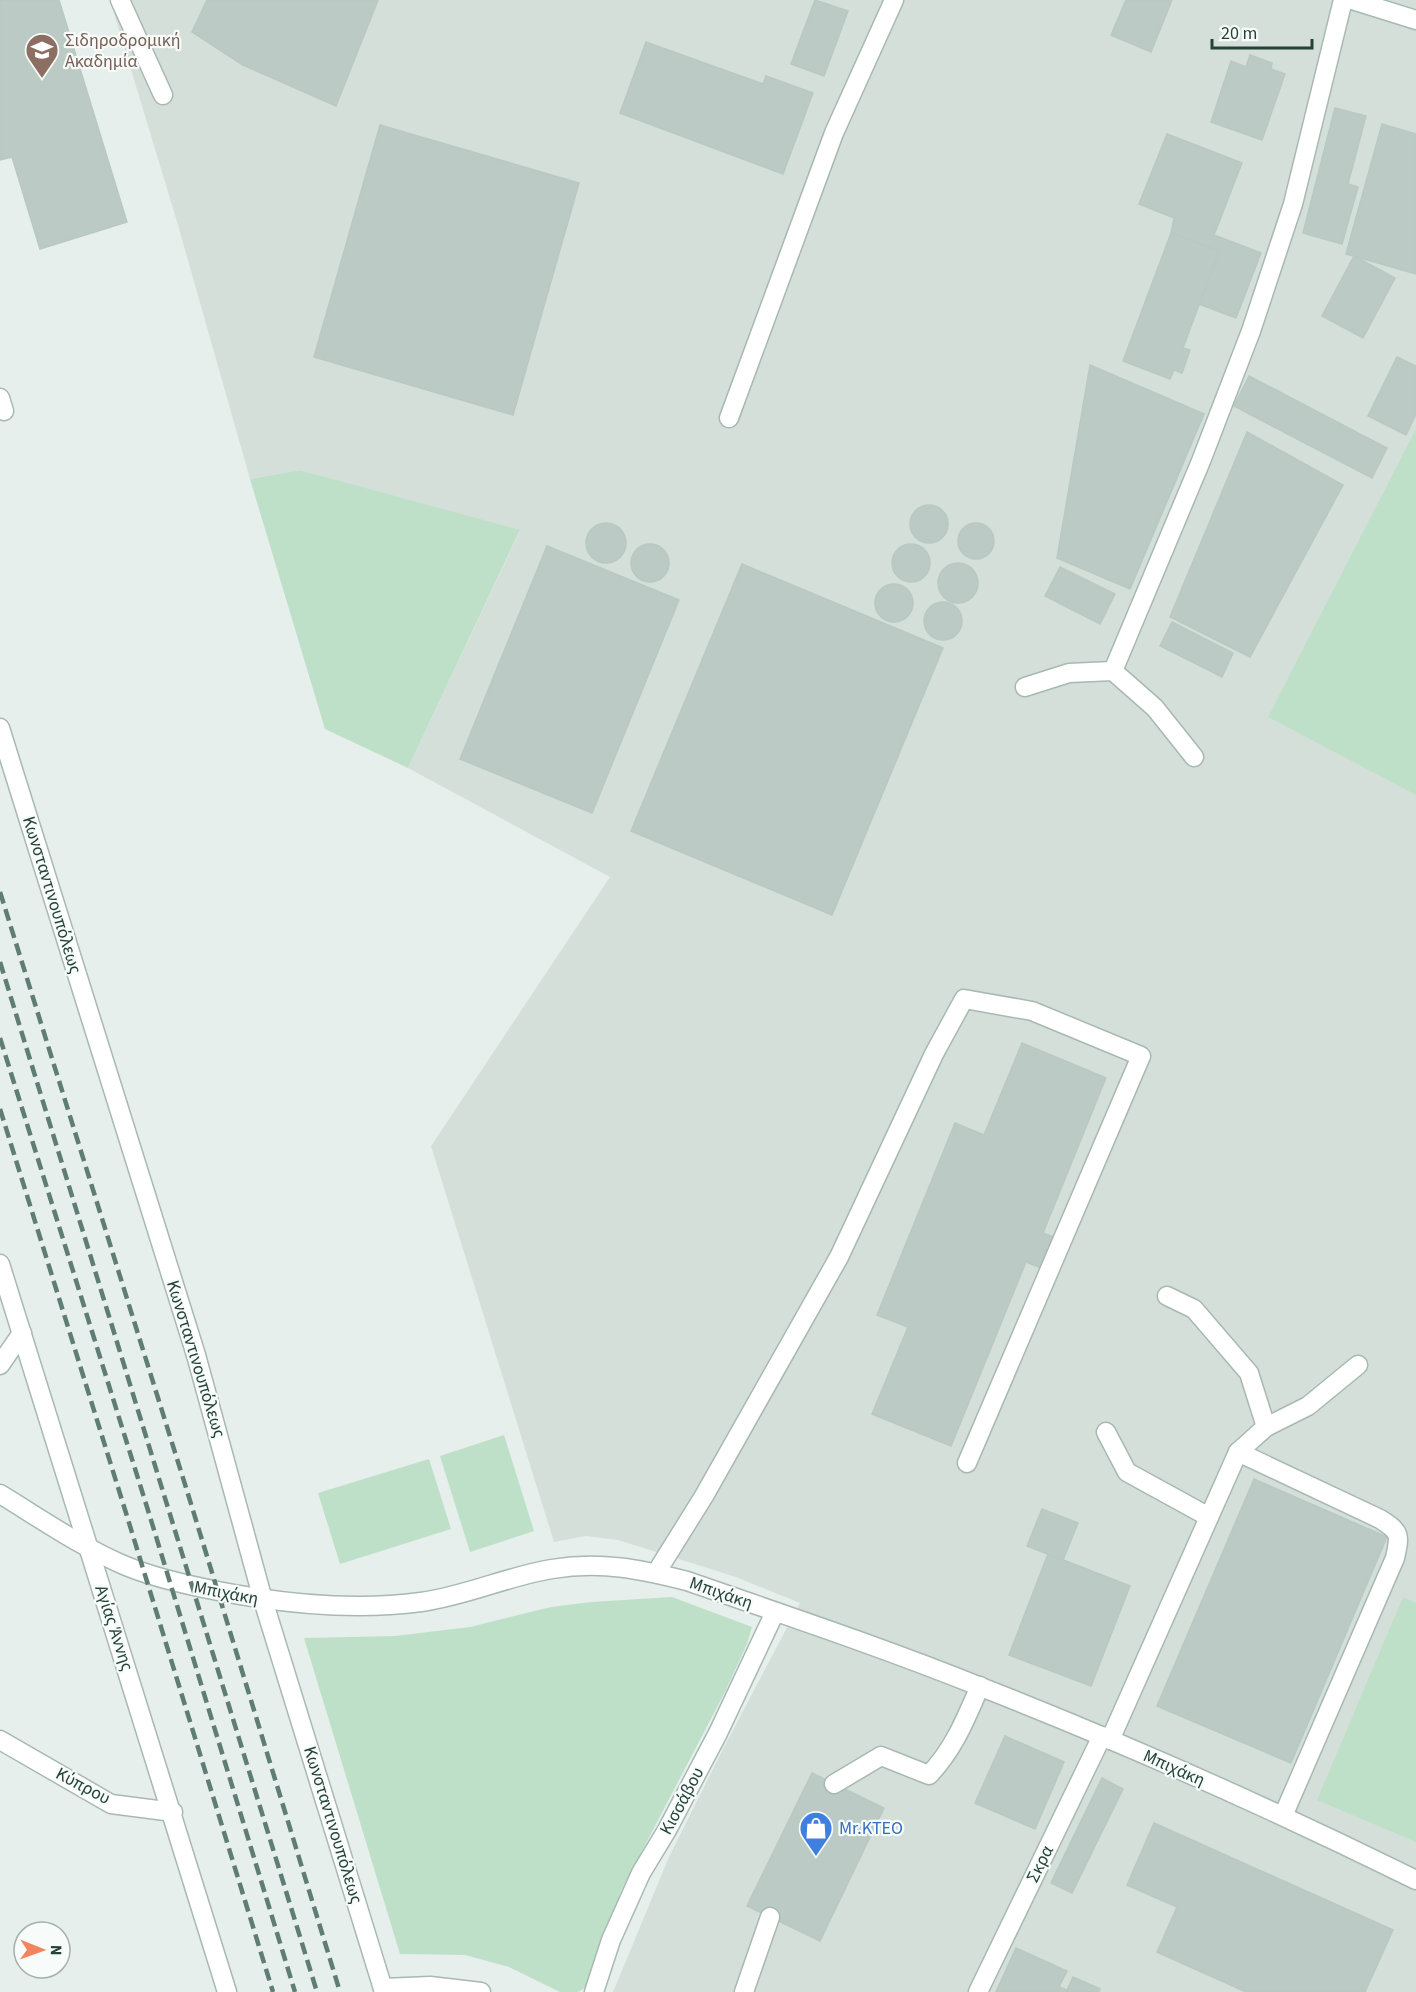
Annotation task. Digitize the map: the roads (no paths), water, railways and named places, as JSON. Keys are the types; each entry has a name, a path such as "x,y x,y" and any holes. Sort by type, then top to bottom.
{"street":[{"path":"120,0 163,94"},
{"path":"729,418 834,133 894,0"},
{"path":"1113,671 1201,461 1251,331 1293,204 1343,0"},
{"path":"1352,0 1416,20"},
{"path":"1024,687 1069,673 1113,671 1155,708 1194,757"},
{"name":"Κωνσταντινουπόλεως","path":"0,728 196,1355 263,1600 383,1990"},
{"path":"656,1573 704,1496 839,1257 934,1053 964,999 1032,1011 1141,1056 967,1463"},
{"name":"Αγίας Άννης","path":"0,1264 173,1812 227,1992"},
{"path":"1167,1296 1194,1309 1249,1373 1266,1427"},
{"path":"2,1357 22,1333"},
{"path":"1283,1816 1395,1558 1400,1538 1395,1529 1380,1519 1238,1452 1266,1427 1308,1406 1358,1365"},
{"path":"1106,1432 1127,1472 1209,1517"},
{"name":"Σκρα","path":"978,1992 1106,1738 1238,1452"},
{"name":"Μπιχάκη","path":"0,1494 89,1549 128,1567 186,1585 263,1600 356,1606 433,1600 551,1569 596,1564 656,1573 687,1581 980,1686 1106,1738 1283,1816 1416,1880"},
{"name":"Κισσάβου","path":"594,1992 611,1940 641,1873 667,1830 713,1742 775,1612"},
{"path":"834,1784 881,1756 929,1775 942,1762 958,1736 980,1686"},
{"name":"Κύπρου","path":"0,1740 111,1804 173,1812"},
{"path":"744,1992 770,1917"},
{"path":"383,1990 430,1986 480,1992"}],"railway":[{"path":"0,892 188,1494 340,1992"},
{"path":"0,962 317,1992"},
{"path":"0,1038 147,1507 295,1992"},
{"path":"0,1109 273,1992"}],"place":[{"name":"Σιδηροδρομική Ακαδημία","path":"42,79"},
{"name":"Mr.KTEO","path":"816,1857"}]}
